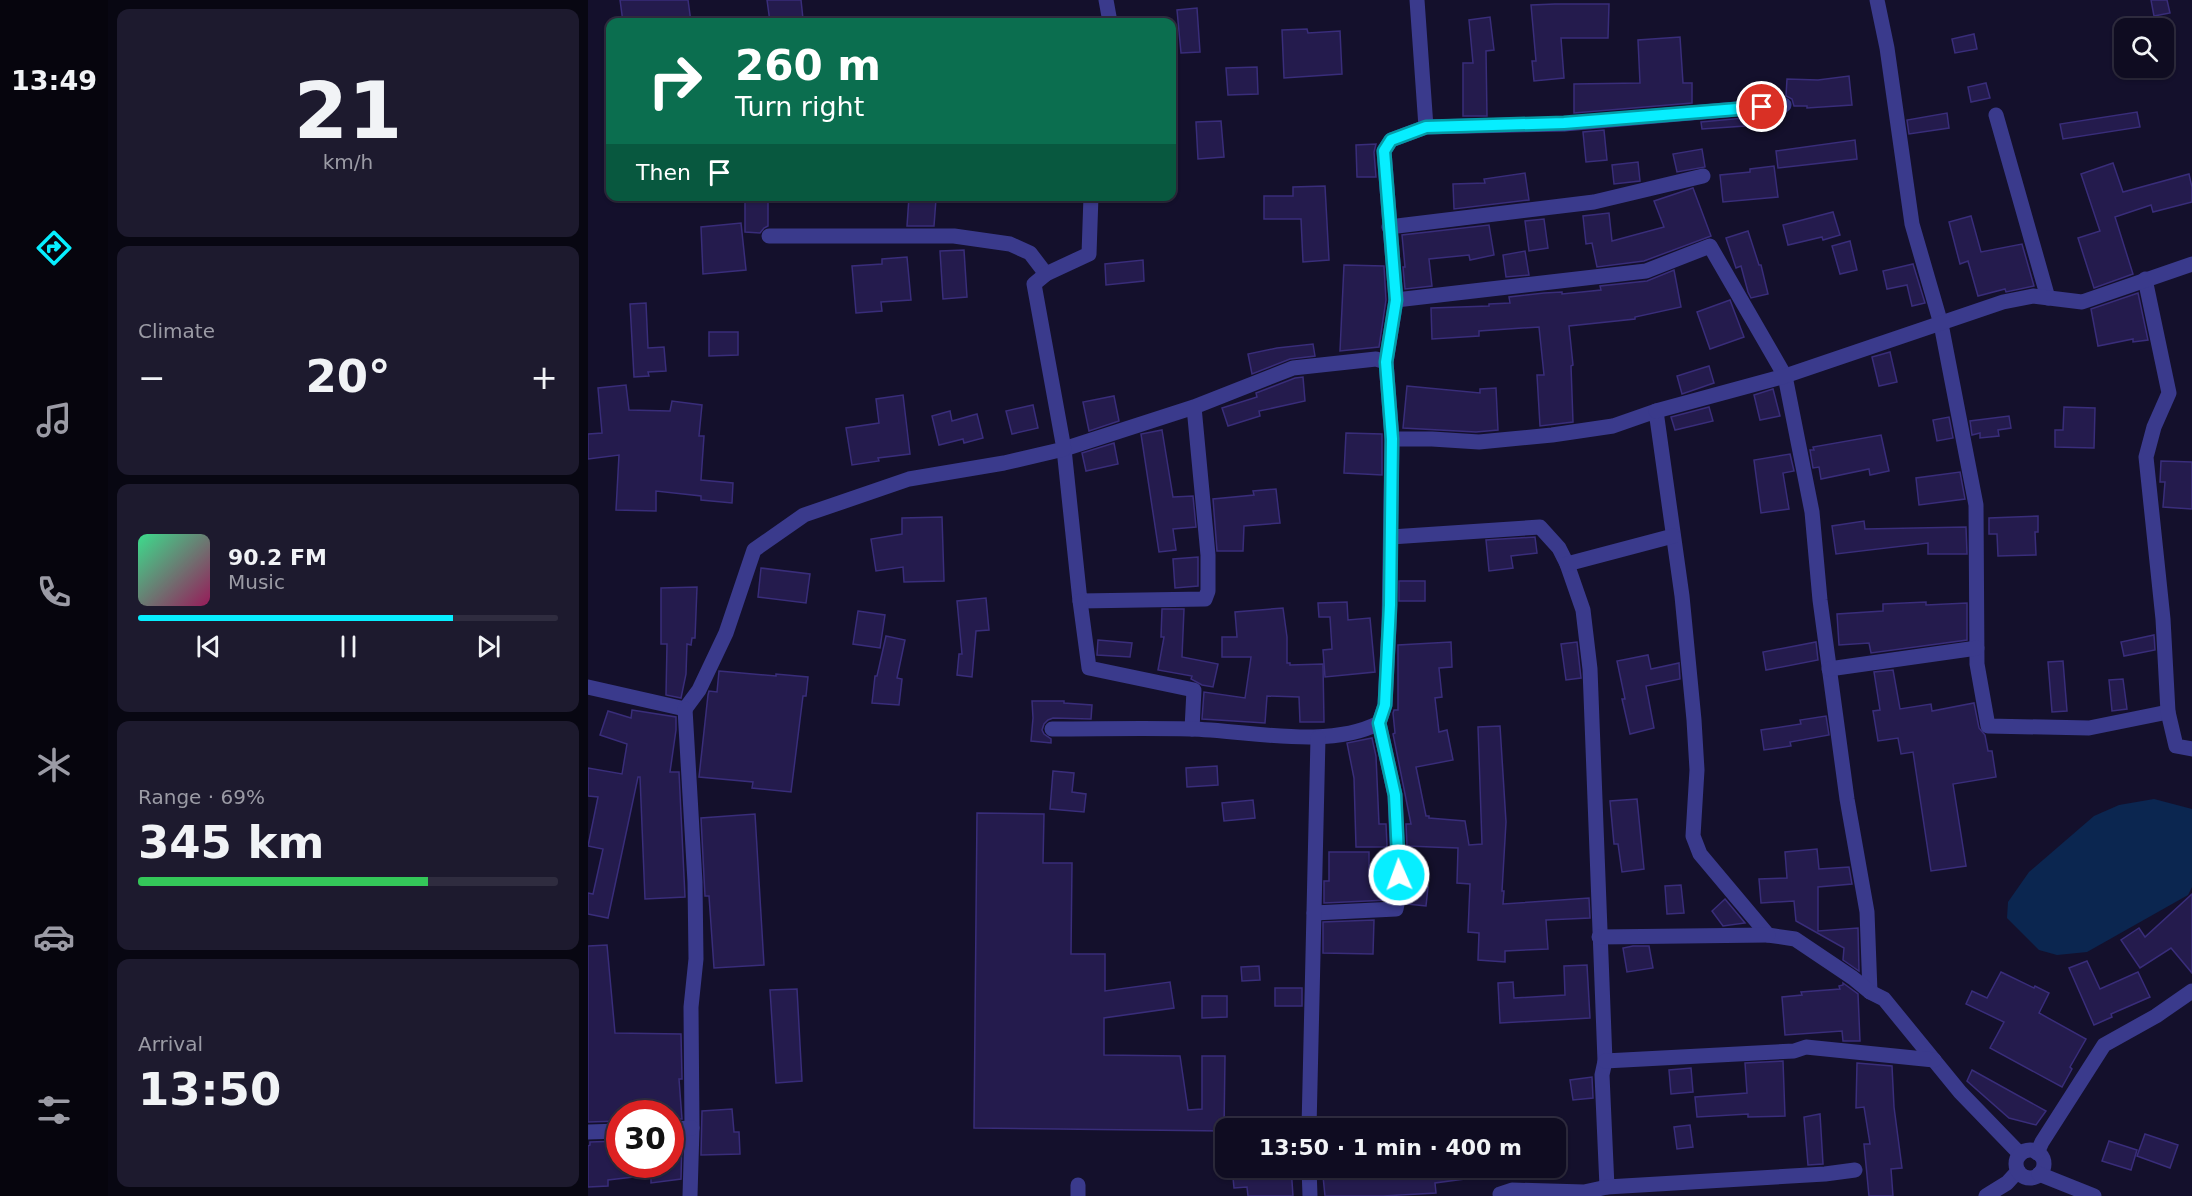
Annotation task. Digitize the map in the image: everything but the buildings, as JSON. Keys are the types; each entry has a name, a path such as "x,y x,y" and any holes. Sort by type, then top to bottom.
{"street":[{"path":"1106,0 1109,18"},
{"path":"1417,0 1426,127"},
{"path":"1876,0 1887,48 1912,224 1941,324 1976,505 1977,664 1988,726 2089,728 2168,712"},
{"path":"1314,913 1396,909 1400,895 1395,795 1379,723 1385,705 1391,537 1392,439 1386,362 1396,300 1384,151 1391,140 1426,127 1564,123 1784,105"},
{"path":"1996,115 2048,298"},
{"path":"1389,228 1594,202 1703,176"},
{"path":"1091,201 1089,254 1046,274 1034,284 1064,449 1089,668 1194,690 1192,729"},
{"path":"769,236 954,236 1010,244 1030,253 1046,274"},
{"path":"1396,300 1646,271 1710,246 1785,376 1812,512 1829,669 1847,799 1867,912 1870,992"},
{"path":"1392,439 1479,442 1613,426 1656,411 1785,376 2002,302 2032,296 2082,302 2192,264"},
{"path":"2145,279 2169,393 2154,427 2146,457 2163,619 2168,712 2176,746 2192,749"},
{"path":"690,1196 691,1007 696,959 695,882 685,709 699,690 726,633 754,550 804,515 909,479 1004,463 1064,449 1194,407 1293,368 1376,359 1386,362"},
{"path":"1080,601 1205,599 1208,591 1208,555 1194,407"},
{"path":"1656,411 1694,720 1697,770 1693,836 1700,854 1768,935"},
{"path":"1391,537 1540,527 1559,548 1567,564 1582,610 1590,669 1605,1060 1602,1075 1607,1187"},
{"path":"1567,564 1673,536"},
{"path":"1829,669 1977,648"},
{"path":"588,687 685,709"},
{"path":"1053,729 1192,729 1318,738 1367,729 1379,723"},
{"path":"1309,1118 1318,738"},
{"path":"1599,937 1768,935 1795,939 1870,992 1884,999 1960,1092 2020,1154"},
{"path":"2037,1153 2104,1045 2157,1016 2192,991"},
{"path":"1605,1060 1794,1051 1806,1047 1934,1060"},
{"path":"684,1128 692,1128"},
{"path":"588,1132 606,1131"},
{"path":"1986,1196 2007,1183 2018,1171 2017,1159 2026,1151 2037,1153 2042,1157 2043,1163 2039,1174"},
{"path":"1500,1196 1512,1190 1584,1192 1607,1187 1825,1174 1855,1170"},
{"path":"2018,1171 2028,1177 2039,1174 2094,1196"},
{"path":"1309,1178 1310,1196"}],"water":[{"path":"2154,799 2192,809 2192,887 2188,895 2087,952 2057,955 2039,950 2007,918 2008,902 2029,872 2094,816 2119,805"}],"route":[{"path":"1399,875 1395,795 1379,723 1385,705 1390,605 1392,439 1386,362 1396,300 1384,151 1391,140 1426,127 1564,123 1762,107"}]}
